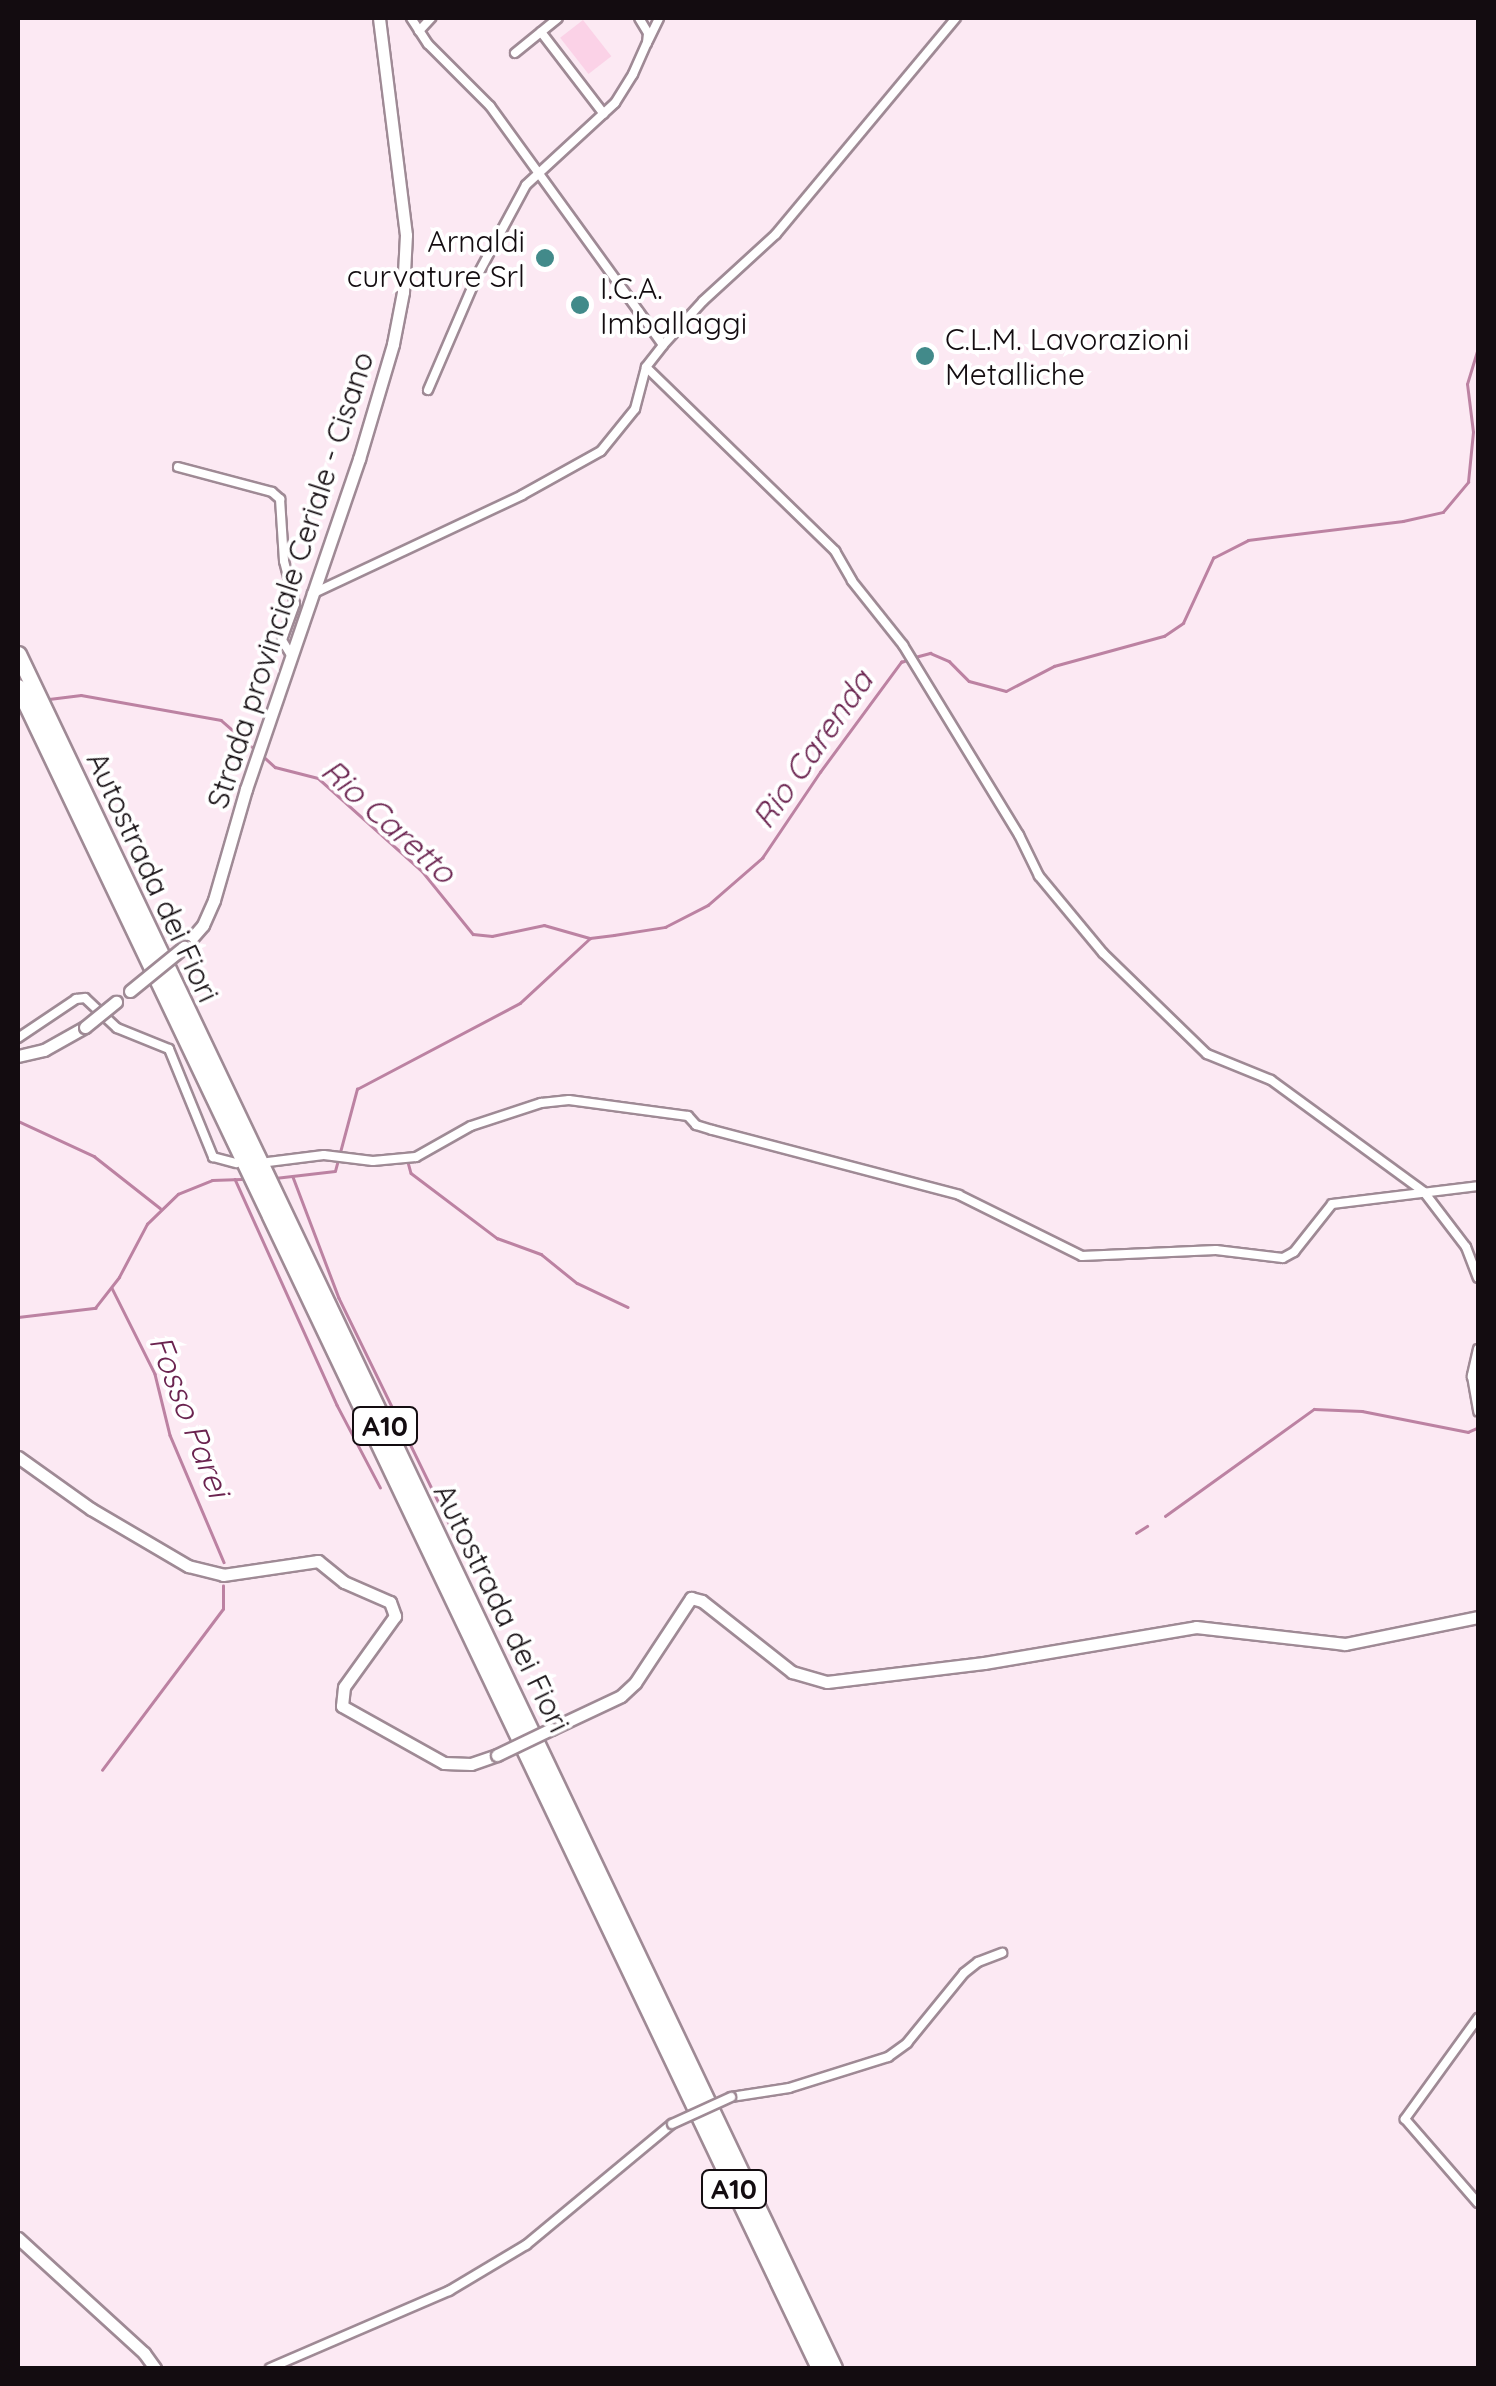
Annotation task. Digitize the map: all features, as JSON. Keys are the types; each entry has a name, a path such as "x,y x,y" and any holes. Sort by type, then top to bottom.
{"highway":[{"name":"Autostrada dei Fiori","path":"18,654 834,2368"},
{"name":"Autostrada dei Fiori","path":"18,687 819,2368"}],"street":[{"name":"Strada provinciale Ceriale - Cisano","path":"18,1056 44,1050 84,1027 130,991 184,947 203,925 214,900 376,402 403,292 406,236 378,18"},
{"path":"411,18 490,106 662,345"},
{"path":"419,30 431,18"},
{"path":"515,53 558,18"},
{"path":"639,18 648,43"},
{"path":"428,390 477,276 510,212 537,174 604,114 634,74 659,18"},
{"path":"312,594 586,462 628,422 646,367 662,345 703,300 776,234 956,18"},
{"path":"541,32 604,114"},
{"path":"646,367 835,551 852,581 903,645 1020,835 1039,876 1155,1007 1207,1054 1271,1080 1424,1192 1466,1246 1478,1278"},
{"path":"178,467 267,490 280,499 284,561 295,604 282,640 291,654"},
{"path":"18,1038 76,999 86,998 116,1028 169,1049 213,1156 236,1164"},
{"path":"268,1162 333,1155 372,1161 416,1156 471,1126 542,1103 569,1100 688,1116 696,1125 712,1130 959,1194 1082,1256 1216,1250 1283,1258 1294,1252 1332,1204 1478,1186"},
{"path":"1478,1349 1472,1376 1478,1411"},
{"path":"18,1457 91,1509 188,1566 223,1575 318,1561 344,1582 390,1602 395,1616 344,1687 342,1706 444,1762 472,1764 497,1755 621,1696 635,1683 691,1598 702,1600 792,1672 827,1682 984,1662 1196,1626 1345,1644 1478,1617"},
{"path":"270,2368 449,2291 526,2245 672,2124 732,2097 789,2088 888,2057 907,2043 964,1973 978,1962 1002,1953"},
{"path":"1478,2018 1405,2119 1478,2203"},
{"path":"18,2238 144,2352 156,2368"},
{"path":"144,2352 144,2368"}],"shaded area":[{"path":"583,20 611,56 588,74 560,38"}],"waterway":[{"name":"Rio Carenda","path":"915,657 930,653 949,661 969,681 1006,691 1054,666 1164,636 1183,623 1213,558 1248,540 1403,521 1443,512 1468,482 1473,432 1467,384 1478,348"},
{"name":"Rio Carenda","path":"264,757 275,767 318,778 422,871 473,934 492,936 544,925 590,938 614,935 665,927 708,905 762,858 820,772 901,662 907,660"},
{"name":"Rio Caretto","path":"49,699 81,695 221,720 251,746"},
{"path":"275,1178 335,1171 357,1089 520,1003 589,939"},
{"path":"18,1121 94,1156 160,1208"},
{"path":"408,1162 411,1173 497,1238 541,1254 577,1283 628,1307"},
{"path":"293,1177 339,1298 454,1534"},
{"path":"235,1179 337,1405 380,1487"},
{"path":"18,1317 95,1308 119,1277 147,1224 178,1194 212,1180 241,1179"},
{"name":"Fosso Parei","path":"112,1288 155,1374 170,1435 224,1562"},
{"path":"1165,1516 1314,1409 1362,1411 1468,1432 1477,1428"},
{"path":"1136,1533 1147,1526"},
{"name":"Fosso Parei","path":"102,1770 223,1609 223,1586"}],"place":[{"name":"Arnaldi curvature Srl","path":"545,258"},
{"name":"I.C.A. Imballaggi","path":"580,305"},
{"name":"C.L.M. Lavorazioni Metalliche","path":"925,356"}]}
